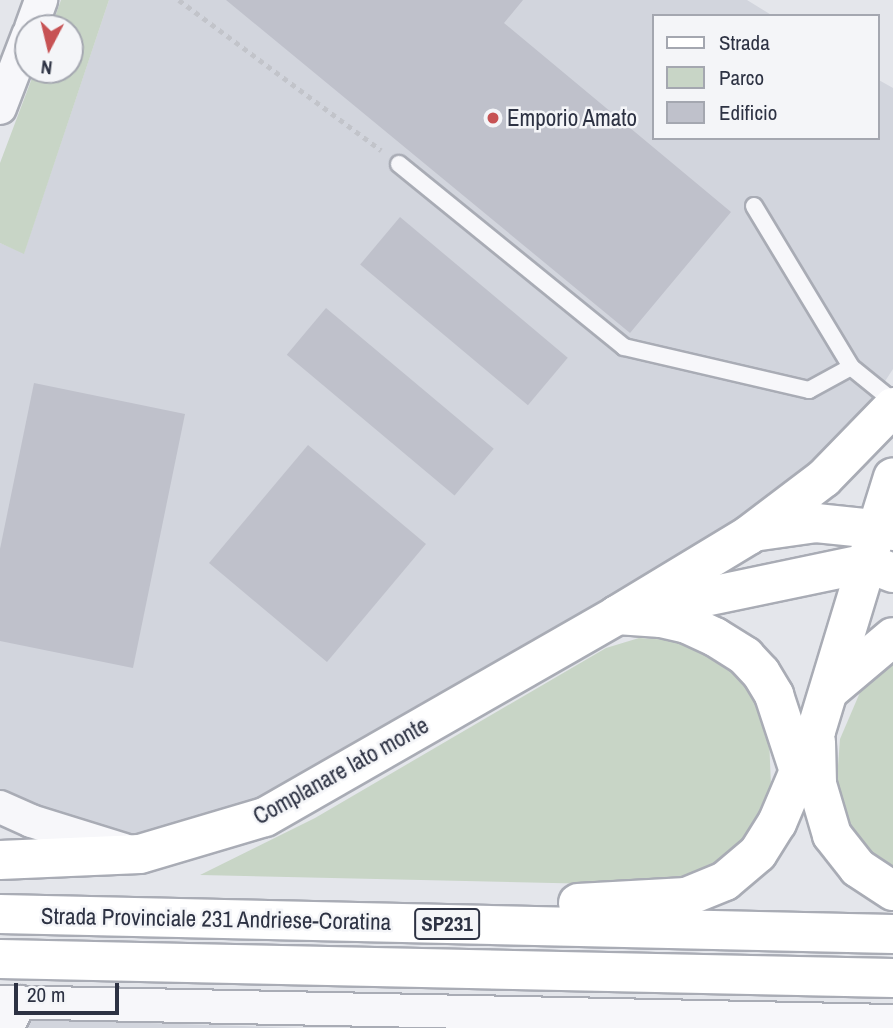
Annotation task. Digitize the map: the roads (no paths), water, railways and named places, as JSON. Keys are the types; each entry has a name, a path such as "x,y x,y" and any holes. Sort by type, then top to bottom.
{"main road":[{"name":"Complanare lato monte","path":"0,860 140,854 265,817 617,615 749,535 830,473 893,407"},
{"path":"882,549 893,477"},
{"name":"Complanare lato monte","path":"749,535 808,523 882,549"},
{"name":"Complanare lato monte","path":"617,615 809,578 882,549"},
{"name":"SP231","path":"194,918 686,897 717,886 754,858 774,829 817,731 882,549"},
{"path":"617,615 687,624 715,637 745,656 761,673 774,695 799,771"},
{"path":"830,690 893,638"},
{"name":"SP231","path":"817,731 817,784 832,835 858,868 893,891"},
{"name":"Strada Provinciale 231 Andriese-Coratina","path":"0,914 893,934"},
{"name":"Strada Provinciale 231 Andriese-Coratina","path":"0,959 893,978"}],"street":[{"path":"0,108 14,72"},
{"path":"0,807 31,821 140,854"},
{"path":"120,1028 145,1004"},
{"path":"14,1015 145,1004 893,1021"}],"lane":[{"path":"399,164 624,347 809,390 851,367"},
{"path":"754,206 851,367 893,401"}],"place":[{"name":"Emporio Amato","path":"493,118"}]}
